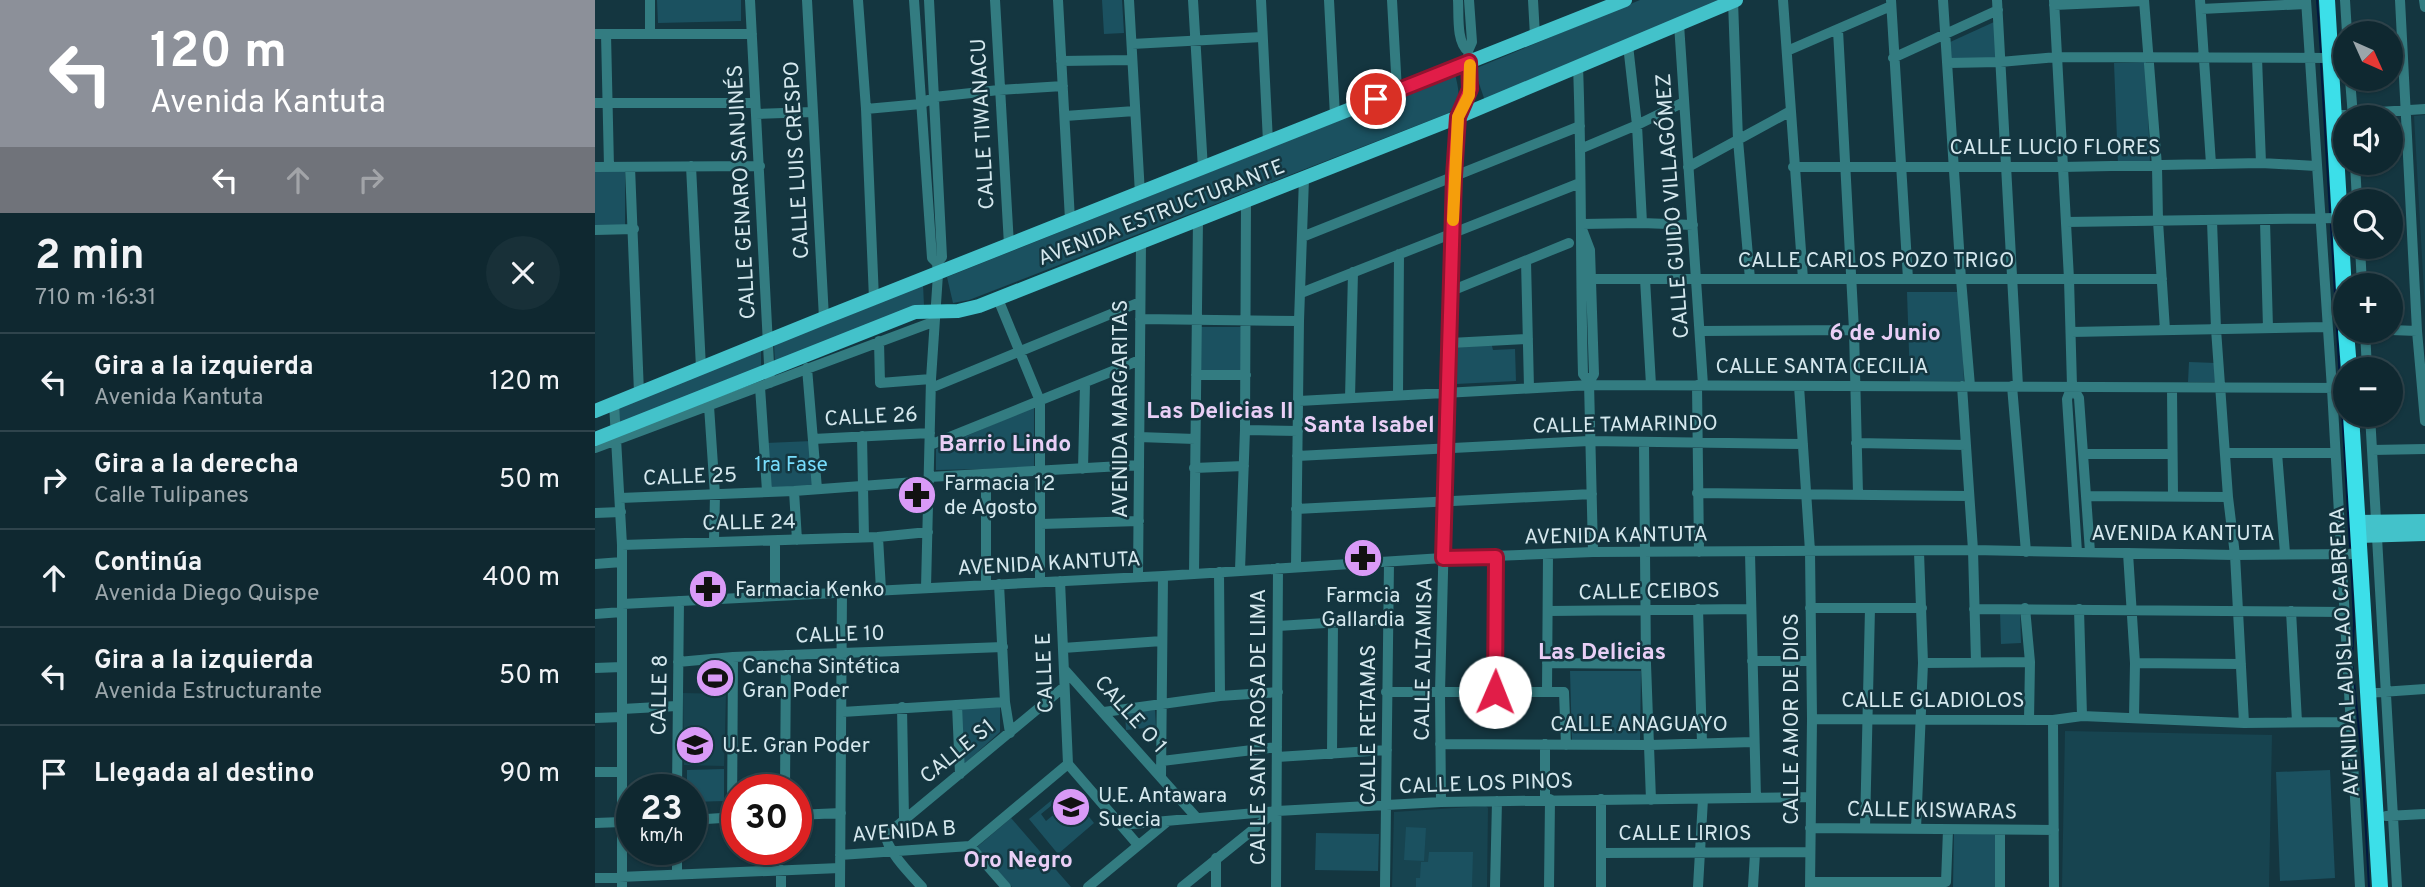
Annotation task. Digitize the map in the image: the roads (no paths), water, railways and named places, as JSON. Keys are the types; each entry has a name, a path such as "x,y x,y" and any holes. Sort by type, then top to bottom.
{"highway":[{"path":"2327,0 2321,58 2333,115"},
{"name":"AVENIDA LADISLAO CABRERA","path":"2352,427 2367,694 2383,816 2380,887"}],"main road":[{"name":"AVENIDA ESTRUCTURANTE","path":"595,411 874,299 937,268 1009,245 1203,169 1397,91 1469,56 1535,36 1592,7 1625,0"},
{"name":"AVENIDA ESTRUCTURANTE","path":"595,439 617,435 767,380 915,312 935,316 958,312 998,299 1458,117 1734,1"},
{"path":"2358,529 2425,521"},
{"path":"2376,528 2425,534"}],"street":[{"path":"650,0 650,34"},
{"name":"CALLE GENARO SANJINÉS","path":"750,0 767,340 767,492"},
{"name":"CALLE LUIS CRESPO","path":"807,0 824,317"},
{"path":"858,0 866,109 874,299"},
{"path":"914,0 932,258 937,268"},
{"path":"926,588 931,384 937,268 942,257 929,0"},
{"name":"CALLE TIWANACU","path":"995,0 1009,245"},
{"path":"1058,0 1070,220"},
{"path":"1129,0 1140,194"},
{"path":"1193,0 1203,169"},
{"path":"1261,0 1268,142"},
{"path":"1329,0 1335,116"},
{"path":"1392,0 1397,91"},
{"path":"1458,0 1461,40 1469,56"},
{"name":"CALLE ALTAMISA","path":"1441,802 1440,692 1454,176 1458,117 1470,89 1469,56 1472,42 1469,0"},
{"path":"1533,0 1535,36"},
{"path":"1783,0 1803,279"},
{"path":"1944,0 1961,279 1976,662"},
{"path":"2345,0 2346,21"},
{"path":"2400,0 2417,331 2425,421"},
{"path":"2424,0 2425,7"},
{"path":"1734,1 1738,140 1750,279"},
{"path":"2077,552 2067,399 2072,386 2071,332 2054,2 2144,1 2157,166 2165,330"},
{"path":"2211,164 2200,5 2306,2 2321,58 2316,166 2332,388 2339,554 2360,887"},
{"path":"1787,51 1838,30 1891,3 1908,279"},
{"path":"1893,58 1997,5 2013,279 2015,386 2026,552"},
{"name":"CALLE GUIDO VILLAGÓMEZ","path":"1679,24 1700,331 1696,442 1699,552"},
{"path":"1838,30 1852,279 1858,494"},
{"path":"609,167 607,103 600,34 752,34"},
{"path":"1132,44 1262,37"},
{"path":"1628,45 1637,125 1642,223"},
{"path":"1948,63 2057,57 2321,58"},
{"path":"2257,58 2261,163"},
{"path":"1061,61 1131,60"},
{"path":"1578,66 1583,374 1589,383"},
{"path":"866,109 921,104 934,97 1063,86"},
{"path":"1580,149 1684,102"},
{"path":"595,103 812,112"},
{"path":"2405,111 2425,109"},
{"path":"1065,116 1135,111"},
{"path":"1688,167 1789,112"},
{"path":"1302,237 1580,126"},
{"name":"CALLE LUCIO FLORES","path":"1793,167 2062,167 2261,163 2316,166"},
{"path":"691,166 701,368"},
{"path":"595,167 760,166"},
{"path":"630,167 639,393"},
{"path":"1296,567 1304,178"},
{"path":"1301,293 1580,183"},
{"path":"1240,570 1247,319 1246,201"},
{"path":"2066,222 2333,218"},
{"path":"1194,573 1198,219"},
{"path":"2265,220 2268,328"},
{"path":"2212,221 2216,329 2228,497 2235,555 2244,723"},
{"path":"1582,227 1642,223 1693,225"},
{"path":"1582,227 1590,250 1591,279 1594,374 1589,383 1589,440 1593,552"},
{"path":"595,230 634,229"},
{"name":"AVENIDA MARGARITAS","path":"1138,577 1141,242"},
{"path":"1451,291 1569,243"},
{"path":"1398,396 1399,254"},
{"path":"1526,261 1529,388"},
{"path":"1350,398 1353,272"},
{"name":"CALLE CARLOS POZO TRIGO","path":"1591,279 2162,279"},
{"path":"1645,279 1651,385"},
{"path":"998,299 1040,401 1040,582"},
{"path":"879,341 880,383 931,384 1140,302"},
{"name":"AVENIDA ESTRUCTURANTE","path":"595,448 617,435 709,406 767,380 879,341 935,316"},
{"path":"1140,319 1299,321"},
{"path":"2071,332 2327,327"},
{"path":"1700,331 1854,330"},
{"path":"2403,330 2417,331"},
{"path":"1450,343 1528,339"},
{"path":"930,446 1140,360"},
{"path":"807,368 817,489"},
{"path":"1196,376 1246,375"},
{"path":"1083,469 1085,383"},
{"name":"CALLE SANTA CECILIA","path":"1299,401 1589,383 2332,388"},
{"name":"CALLE AMOR DE DIOS","path":"1800,386 1810,551 1810,884"},
{"path":"2072,386 2079,398 2090,552"},
{"path":"2172,388 2173,496"},
{"path":"595,772 622,772 622,545 614,404"},
{"path":"709,406 715,495 714,541"},
{"path":"2370,427 2384,691 2383,816 2397,887"},
{"path":"1245,430 1298,431"},
{"name":"CALLE 26","path":"813,439 930,433"},
{"path":"862,436 864,537"},
{"path":"1139,437 1195,439"},
{"name":"CALLE TAMARINDO","path":"1297,456 1589,440 1803,444"},
{"path":"1644,442 1646,664 1651,800"},
{"path":"1856,443 1966,445"},
{"path":"2372,450 2425,449"},
{"path":"2226,453 2334,453"},
{"path":"2277,453 2284,553"},
{"path":"2084,454 2172,454"},
{"name":"CALLE 25","path":"620,498 794,491 986,474 1139,465"},
{"path":"1194,468 1244,466"},
{"path":"986,474 986,585"},
{"path":"794,491 797,540"},
{"path":"1697,493 1969,496"},
{"path":"1296,509 1592,494"},
{"path":"2087,496 2228,497"},
{"path":"595,513 621,512"},
{"path":"1041,524 1139,521"},
{"name":"CALLE 24","path":"622,545 878,537 928,532"},
{"path":"878,537 881,590"},
{"path":"775,541 775,596"},
{"name":"AVENIDA KANTUTA","path":"595,614 679,601 1593,552 1973,550 2235,555 2359,554"},
{"path":"1916,829 1923,663 1919,552"},
{"path":"1750,553 1756,798"},
{"path":"2128,553 2135,663 2134,718"},
{"path":"1547,691 1548,554"},
{"path":"1495,692 1496,557"},
{"path":"595,564 622,562"},
{"name":"CALLE RETAMAS","path":"1385,887 1389,563"},
{"name":"CALLE SANTA ROSA DE LIMA","path":"1276,887 1278,568"},
{"path":"1219,572 1220,696"},
{"path":"1161,778 1163,576"},
{"name":"CALLE E","path":"1060,581 1068,764"},
{"path":"999,584 1005,702 1010,733"},
{"path":"840,887 842,592"},
{"name":"CALLE 8","path":"677,774 679,601"},
{"path":"1810,608 1921,607"},
{"path":"1865,828 1870,608"},
{"path":"2025,608 2030,662 2029,720"},
{"path":"1698,609 1702,743"},
{"name":"CALLE CEIBOS","path":"1548,611 1750,609"},
{"path":"1974,609 2344,611"},
{"path":"2079,609 2083,716"},
{"path":"2291,611 2297,722"},
{"path":"1278,626 1389,619"},
{"path":"1332,754 1333,622"},
{"path":"1063,649 1162,641"},
{"name":"CALLE 10","path":"678,662 733,657 1003,647"},
{"path":"785,774 786,655"},
{"path":"733,657 734,774"},
{"path":"1752,661 1811,661"},
{"path":"1923,663 2030,662"},
{"path":"1547,663 1646,664"},
{"path":"2135,663 2241,664"},
{"path":"595,668 622,667"},
{"name":"CALLE O 1","path":"1064,669 1196,817"},
{"name":"CALLE S1","path":"892,850 886,835 1064,687"},
{"path":"2367,694 2425,689"},
{"path":"1104,712 1220,696 1279,692"},
{"path":"1386,692 1564,692 1566,745"},
{"path":"842,712 1005,702"},
{"path":"957,705 960,774"},
{"path":"595,718 677,706"},
{"path":"902,708 904,819"},
{"name":"CALLE GLADIOLOS","path":"1812,719 2053,720 2083,716 2244,723 2350,722"},
{"path":"2053,720 2054,887"},
{"name":"CALLE ANAGUAYO","path":"1440,744 1650,745 1753,742"},
{"path":"1545,744 1549,887"},
{"path":"1162,761 1277,752 1332,754 1387,751"},
{"path":"1006,887 970,846 1068,764 1137,845"},
{"name":"CALLE LOS PINOS","path":"1121,825 1277,811 1441,802 1811,797"},
{"path":"1601,799 1601,887"},
{"path":"1698,887 1703,799"},
{"path":"1495,887 1497,801"},
{"path":"1182,887 1277,811"},
{"path":"812,814 841,813"},
{"path":"2383,816 2425,814"},
{"path":"1088,887 1168,821"},
{"path":"595,823 616,822"},
{"name":"CALLE KISWARAS","path":"1810,828 2054,830"},
{"path":"1810,884 1916,885 1946,882 1948,830"},
{"path":"2000,830 2000,887"},
{"name":"AVENIDA B","path":"840,855 970,846"},
{"path":"892,850 922,887"},
{"name":"CALLE LIRIOS","path":"1602,853 1810,852"},
{"path":"1753,887 1755,853"},
{"path":"1216,858 1216,887"},
{"path":"677,865 677,875"},
{"path":"595,878 622,882 677,875 840,868"},
{"path":"907,869 907,887"},
{"path":"781,870 781,887"}],"waterway":[{"path":"2317,0 2321,54"},
{"path":"2321,63 2330,213"},
{"path":"2331,225 2339,357"},
{"path":"2343,427 2350,547"},
{"path":"2351,560 2354,623 2352,661 2362,761 2369,887"}],"place":[{"name":"Farmacia 12 de Agosto","path":"917,495"},
{"name":"Farmcia Gallardia","path":"1363,558"},
{"name":"Farmacia Kenko","path":"708,589"},
{"name":"Cancha Sintética Gran Poder","path":"715,678"},
{"name":"U.E. Gran Poder","path":"695,745"},
{"name":"U.E. Antawara Suecia","path":"1071,807"}],"district":[{"name":"6 de Junio","path":"1885,332"},
{"name":"Las Delicias II","path":"1220,410"},
{"name":"Santa Isabel","path":"1369,424"},
{"name":"Barrio Lindo","path":"1005,443"},
{"name":"Las Delicias","path":"1602,651"},
{"name":"Oro Negro","path":"1018,859"}],"park label":[{"name":"1ra Fase","path":"791,464"}]}
